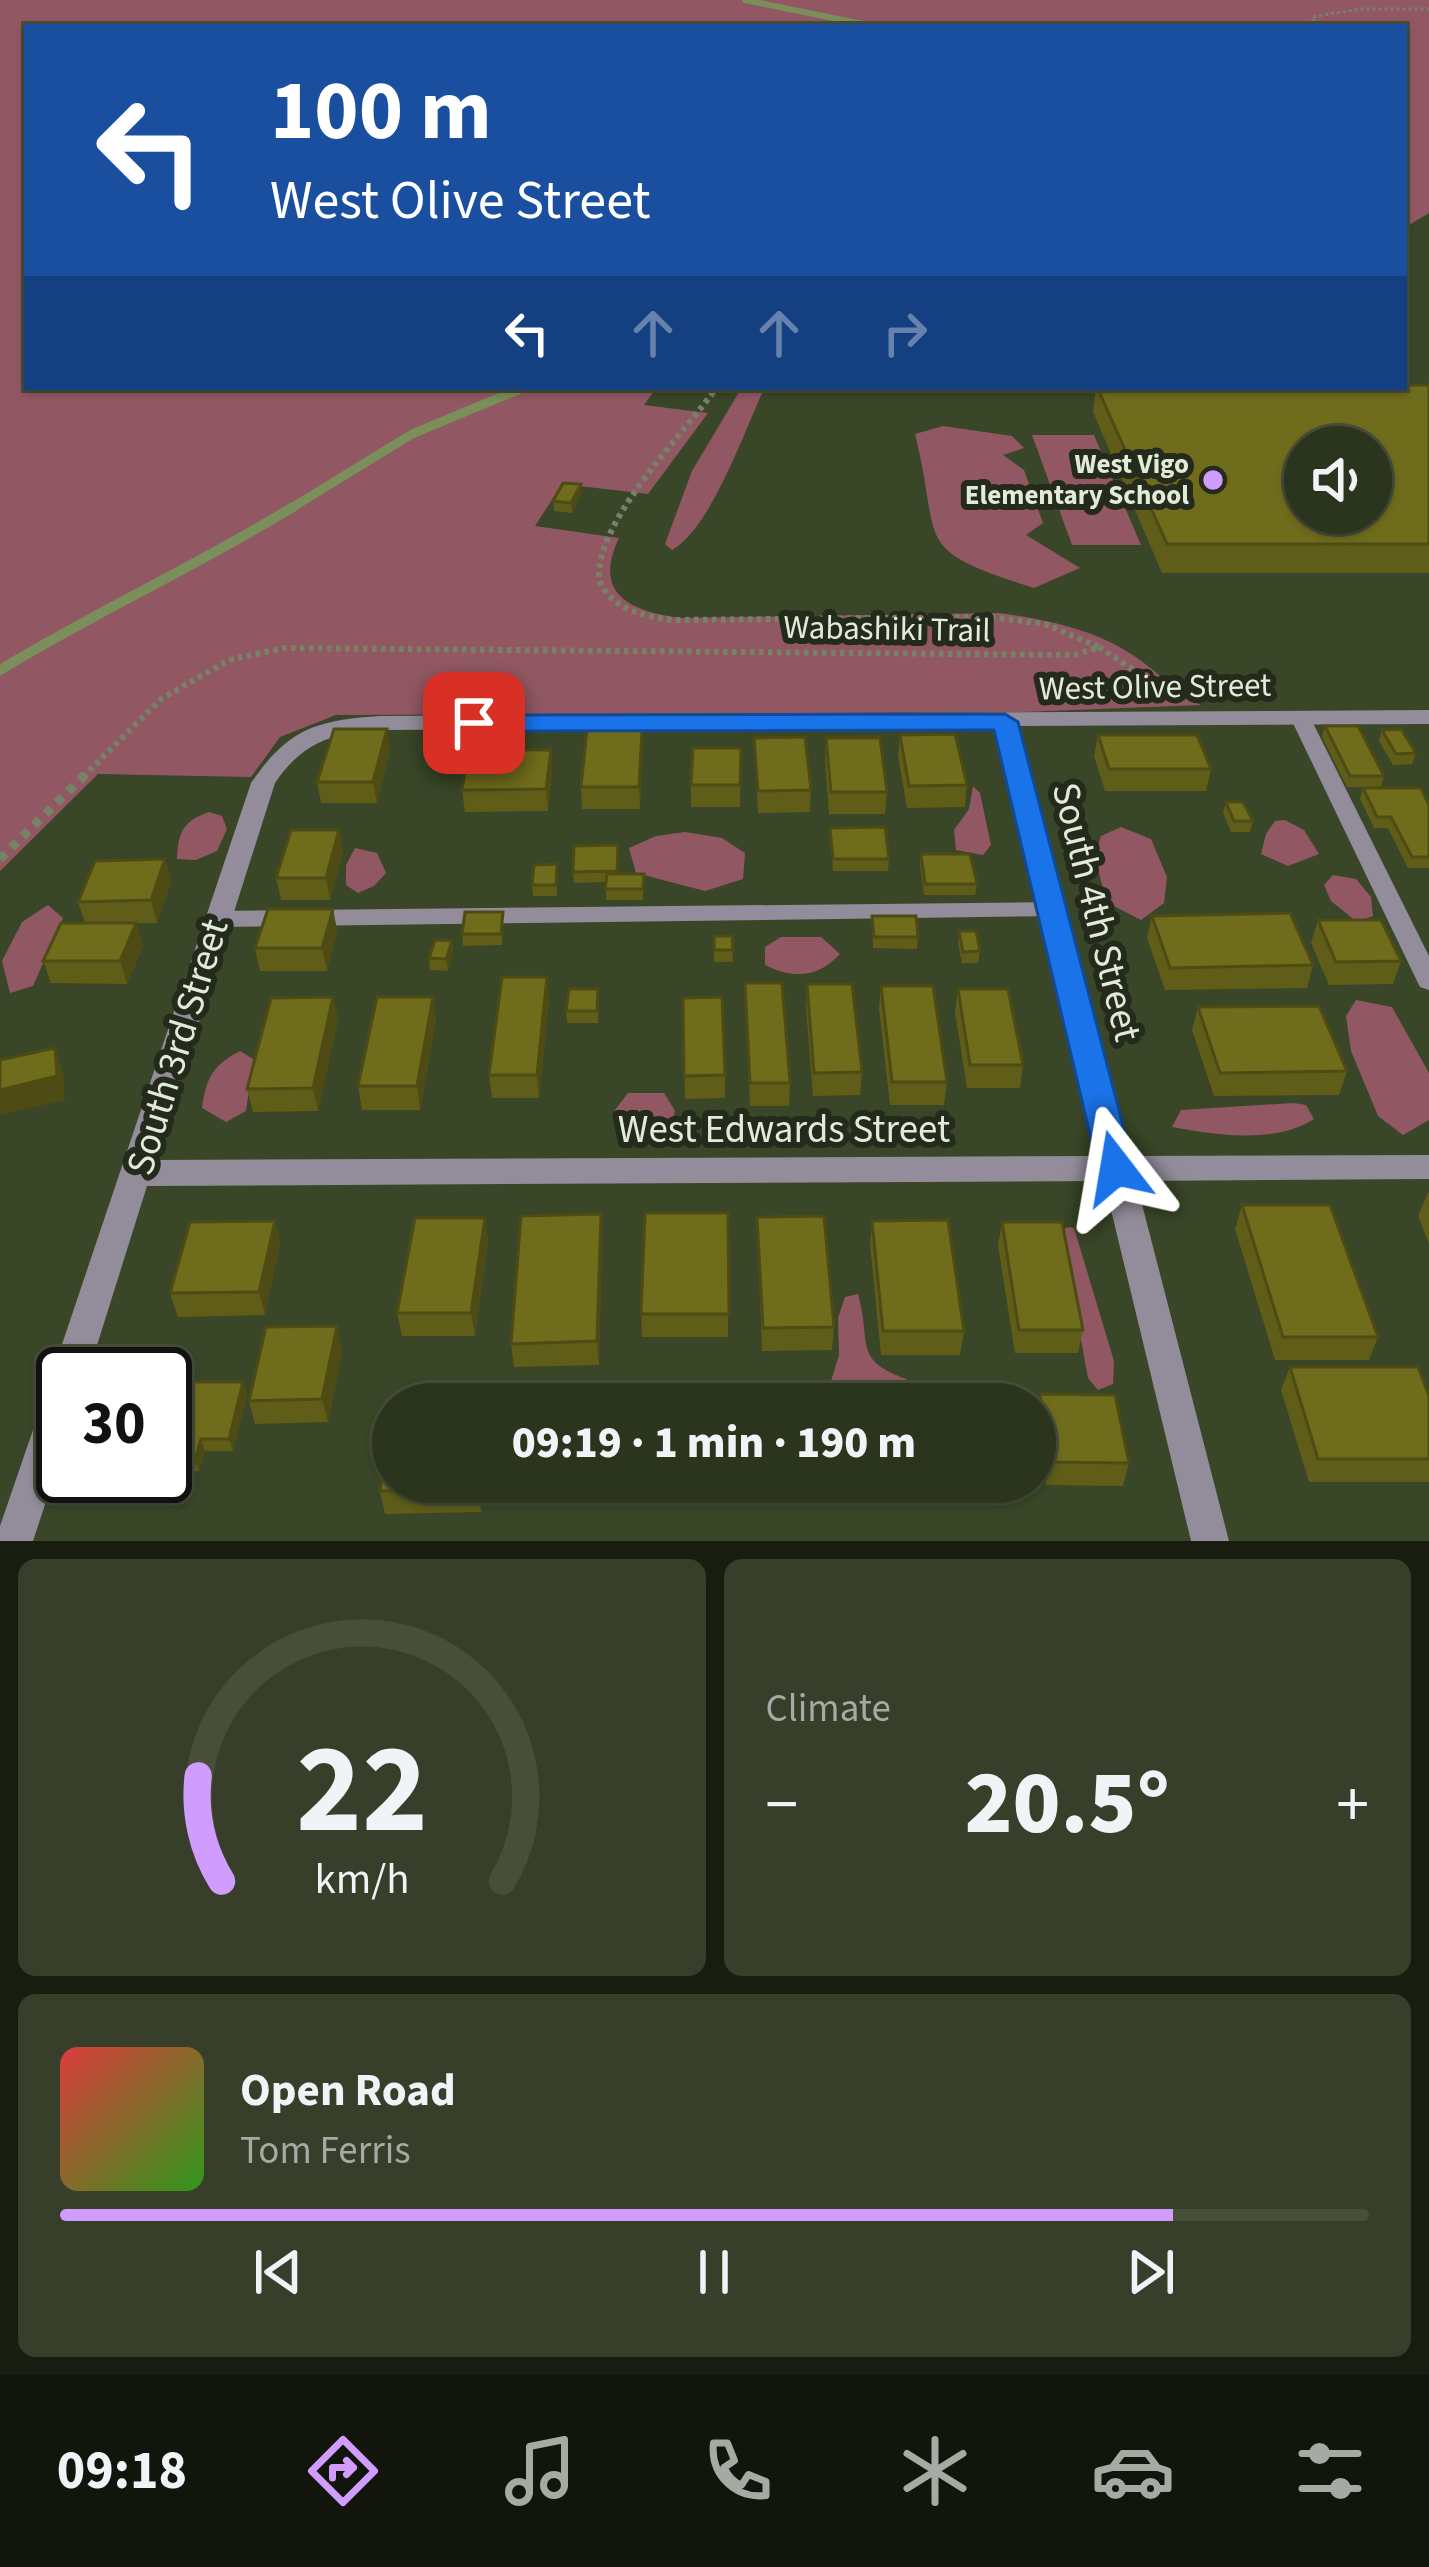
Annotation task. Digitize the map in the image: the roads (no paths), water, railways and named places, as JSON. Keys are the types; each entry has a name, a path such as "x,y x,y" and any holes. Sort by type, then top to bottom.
{"street":[{"name":"West Olive Street","path":"307,734 338,725 380,722 1429,718"},
{"name":"South 4th Street","path":"1005,722 1210,1541"},
{"name":"South 3rd Street","path":"79,1347 263,783 289,746 307,734"},
{"name":"West Edwards Street","path":"138,1173 1429,1167"},
{"path":"14,1541 36,1475"}],"lane":[{"path":"1300,718 1429,981"},
{"path":"218,919 1053,910"}],"waterway":[{"path":"745,0 862,24"},
{"path":"291,508 412,434 518,390"},
{"path":"0,670 291,508"}],"place":[{"name":"West Vigo Elementary School","path":"1213,480"}]}
